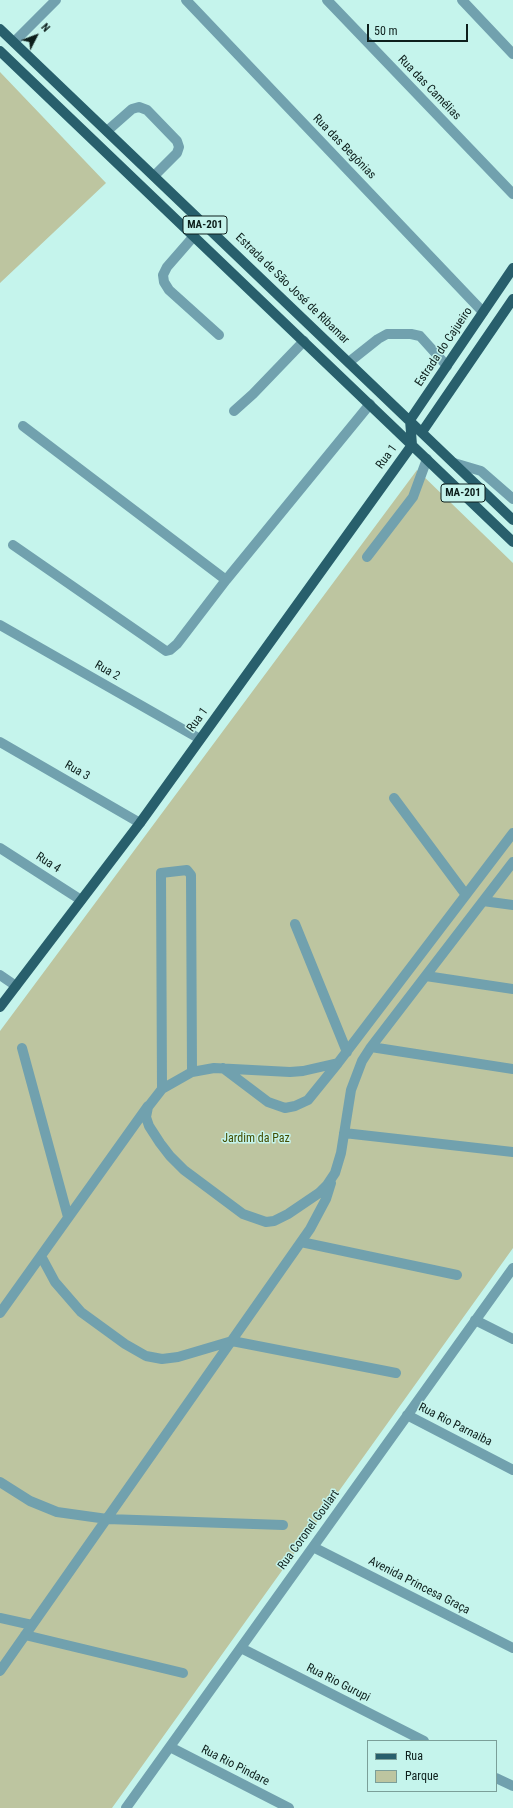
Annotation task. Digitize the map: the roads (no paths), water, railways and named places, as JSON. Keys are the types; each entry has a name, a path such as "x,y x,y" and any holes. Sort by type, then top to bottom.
{"main road":[{"name":"Estrada de São José de Ribamar","path":"0,29 513,520"},
{"name":"MA-201","path":"0,51 513,542"},
{"name":"Estrada do Cajueiro","path":"410,420 513,268"},
{"path":"422,432 513,299"},
{"path":"410,420 412,445"},
{"name":"Rua 1","path":"0,1007 140,823 412,445"}],"street":[{"path":"14,42 56,0"},
{"name":"Rua das Begônias","path":"186,0 483,312"},
{"name":"Rua das Camélias","path":"327,0 513,194"},
{"path":"462,0 513,54"},
{"path":"107,131 132,109 139,107 147,110 177,141 179,147 177,153 154,176"},
{"path":"194,236 167,267 163,275 164,282 169,290 218,335"},
{"path":"349,362 378,339 387,334 410,334 420,336 447,366"},
{"path":"234,411 253,394 304,341"},
{"path":"13,546 166,650 174,648 226,580 370,404"},
{"path":"23,426 226,580"},
{"path":"367,557 413,497 427,459"},
{"path":"454,463 481,471 513,499"},
{"name":"Rua 2","path":"0,625 200,739"},
{"name":"Rua 3","path":"0,742 140,823"},
{"path":"394,798 466,896"},
{"path":"223,1068 268,1102 285,1108 295,1106 308,1100 348,1052 513,833"},
{"name":"Rua 4","path":"0,848 81,900"},
{"path":"0,1670 232,1341 320,1213 341,1153 351,1090 355,1077 371,1046 513,862"},
{"path":"162,1089 161,873 187,870 191,874 192,1072"},
{"path":"483,901 513,905"},
{"path":"295,924 348,1052"},
{"path":"0,975 16,986"},
{"path":"426,976 513,989"},
{"path":"371,1046 513,1069"},
{"path":"22,1048 68,1217"},
{"path":"0,1313 162,1089 192,1072 214,1068 290,1072 303,1071 338,1063"},
{"path":"153,1100 148,1107 146,1117 156,1138 170,1156 184,1170 243,1214 253,1219 266,1222 274,1221 288,1214 319,1193 327,1186 335,1173"},
{"path":"344,1133 513,1152"},
{"path":"301,1242 457,1275"},
{"path":"41,1256 54,1282 81,1312 125,1344 146,1356 162,1359 178,1357 232,1341 396,1373"},
{"name":"Rua Coronel Goulart","path":"126,1808 513,1268"},
{"path":"475,1320 513,1338"},
{"name":"Rua Rio Parnaiba","path":"407,1415 513,1470"},
{"path":"0,1482 30,1501 44,1508 57,1512 107,1519 283,1525"},
{"name":"Avenida Princesa Graça","path":"313,1547 513,1648"},
{"path":"0,1618 32,1625"},
{"path":"25,1635 183,1673"},
{"name":"Rua Rio Gurupi","path":"241,1648 422,1740"},
{"name":"Rua Rio Pindare","path":"170,1747 289,1808"},
{"path":"497,1778 513,1786"}],"park label":[{"name":"Jardim da Paz","path":"256,1139"}]}
